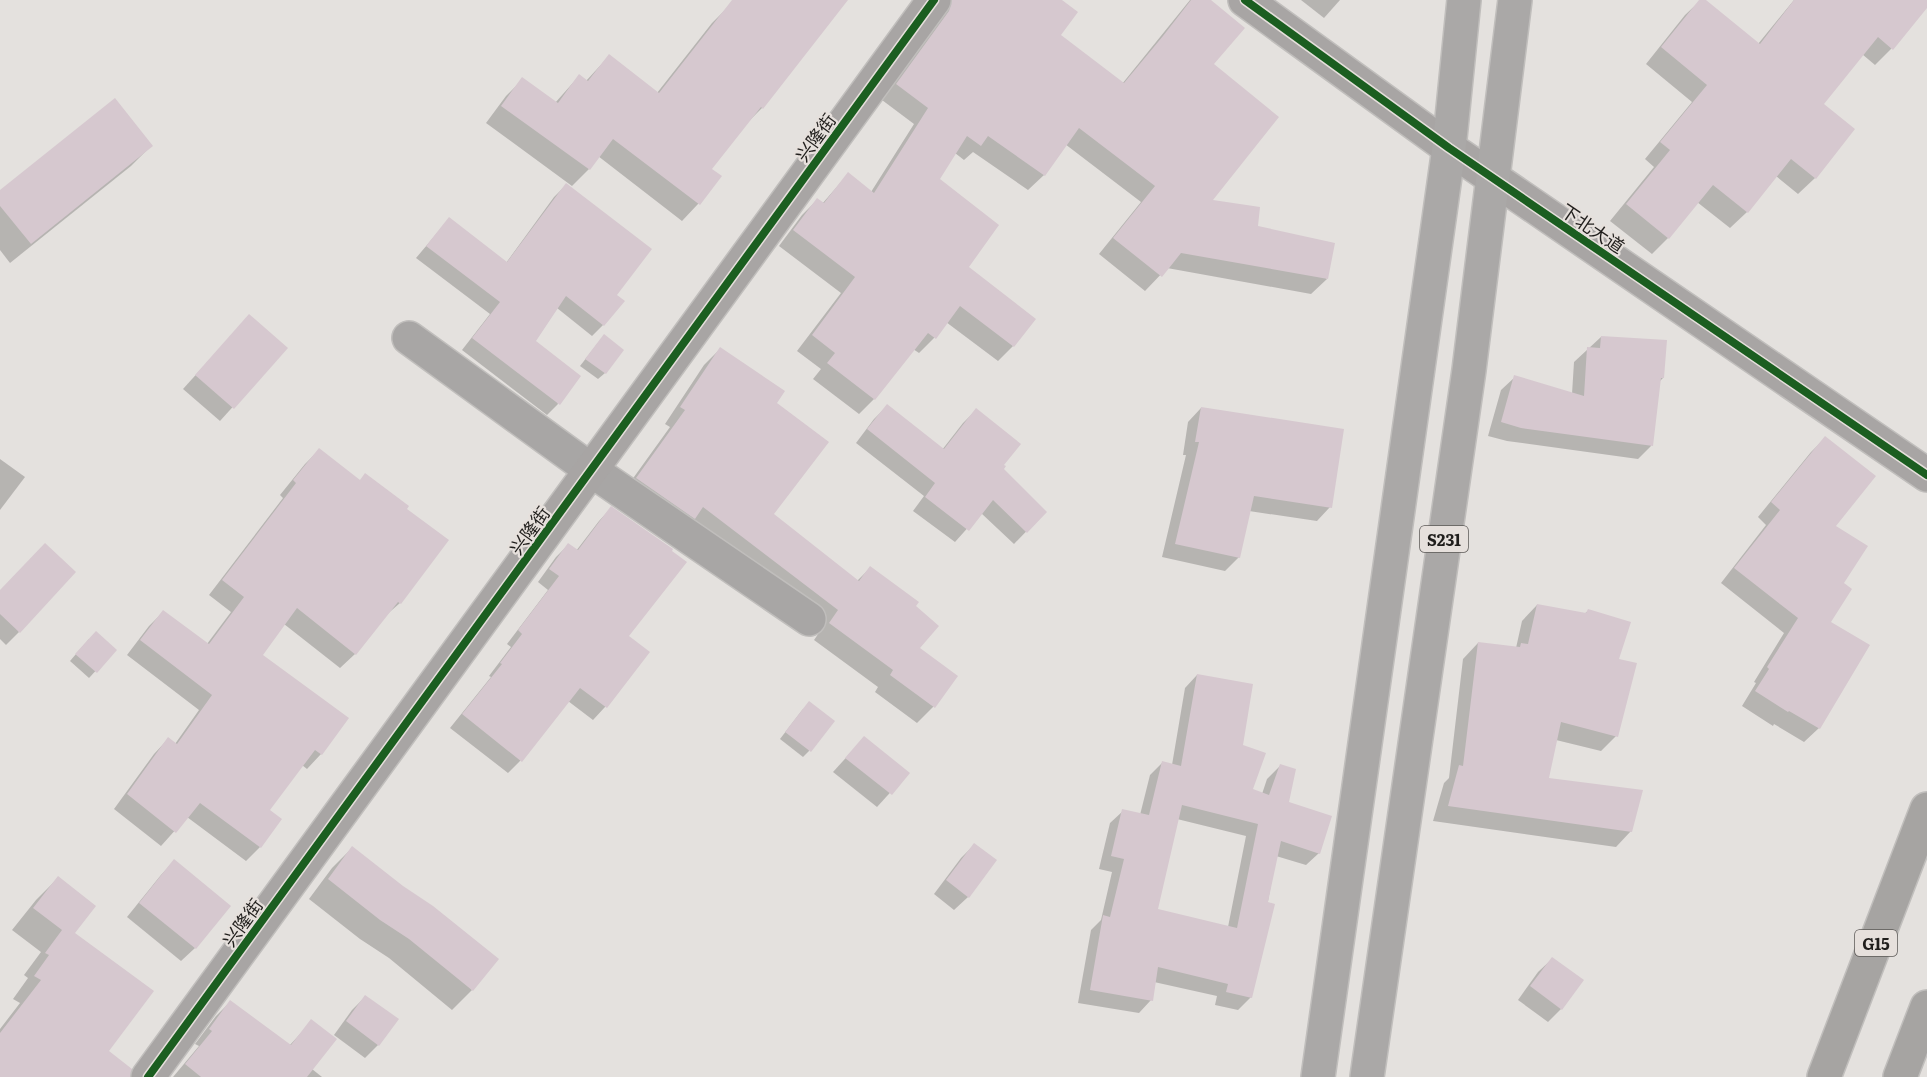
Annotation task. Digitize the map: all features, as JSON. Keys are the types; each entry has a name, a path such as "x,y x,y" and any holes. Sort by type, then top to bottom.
{"highway":[{"name":"G15","path":"1824,1077 1927,808"},
{"path":"1900,1077 1927,1007"}],"main road":[{"name":"S231","path":"1318,1077 1449,148 1464,0"},
{"name":"S231","path":"1367,1077 1469,370 1515,0"}],"street":[{"name":"兴隆街","path":"148,1077 934,0"},
{"name":"下北大道","path":"1245,0 1449,148 1927,476"},
{"path":"409,338 591,470 808,619"}],"building":[{"path":"732,0 848,0 763,109 761,107 712,169 722,176 700,205 613,139 590,170 501,106 522,77 558,103 579,74 588,81 609,54 659,93"},
{"path":"952,0 1062,0 1078,12 1061,35 1124,83 1191,0 1211,0 1245,28 1214,64 1279,117 1213,200 1260,207 1258,226 1335,243 1328,279 1181,253 1162,277 1113,238 1155,186 1079,128 1045,176 988,136 981,146 967,136 940,179 999,225 969,267 1036,319 1014,347 960,306 936,339 928,333 875,400 827,363 835,353 812,335 855,277 793,230 817,198 824,203 848,172 874,193 928,108 896,84 949,11"},
{"path":"1699,0 1706,0 1760,44 1794,0 1927,0 1927,8 1893,50 1878,37 1824,104 1855,129 1816,179 1791,159 1748,213 1713,185 1669,239 1626,204 1670,150 1660,142 1707,85 1661,47"},
{"path":"115,98 153,146 31,244 0,206 0,190"},
{"path":"566,183 652,249 617,295 625,301 604,326 566,296 536,341 581,376 560,405 472,338 500,302 426,246 449,217 507,262"},
{"path":"249,314 288,348 234,409 195,375"},
{"path":"604,334 624,350 606,374 585,359"},
{"path":"1601,336 1667,340 1664,378 1661,378 1653,446 1521,428 1501,422 1514,375 1584,396 1587,347 1600,348"},
{"path":"720,347 785,391 777,403 829,442 774,514 859,581 870,566 919,602 916,606 939,626 920,648 958,676 935,708 890,675 893,670 829,623 838,610 703,507 695,519 636,478 685,410 680,407"},
{"path":"887,404 944,449 976,408 1021,444 1004,465 1006,466 1004,469 1047,512 1027,533 993,500 969,531 925,497 935,483 867,429"},
{"path":"1201,407 1344,429 1332,508 1254,496 1240,558 1175,544 1199,442 1195,442"},
{"path":"1825,436 1876,476 1836,526 1868,546 1844,583 1852,589 1831,622 1870,645 1820,729 1755,691 1769,669 1767,667 1798,618 1734,568 1780,510 1771,502"},
{"path":"319,448 360,480 365,473 409,506 407,509 449,540 401,604 398,602 356,655 297,608 263,655 349,718 322,755 315,750 270,810 282,819 261,848 200,803 176,833 127,794 168,737 177,744 212,695 140,640 163,610 209,644 244,597 222,580 296,483 293,480"},
{"path":"611,506 673,549 672,551 687,562 629,636 650,652 607,708 580,688 522,762 462,714 502,664 500,663 522,634 518,630 559,576 549,569 568,543 578,550"},
{"path":"45,543 76,572 20,633 0,614 0,590"},
{"path":"1537,604 1586,613 1588,609 1631,622 1619,659 1637,663 1618,737 1561,722 1549,778 1643,790 1632,832 1448,806 1459,765 1463,766 1478,642 1520,647 1521,643 1528,644"},
{"path":"96,631 117,650 97,673 75,654"},
{"path":"1197,674 1253,684 1243,745 1266,753 1253,789 1269,795 1280,764 1296,769 1289,802 1332,816 1320,854 1281,841 1268,902 1275,904 1252,998 1226,992 1228,984 1158,967 1153,1001 1090,990 1103,915 1110,917 1124,859 1111,856 1122,809 1149,815 1162,761 1181,766","holes":["1182,805 1258,824 1237,928 1158,909"]},
{"path":"809,701 835,721 811,752 785,732"},
{"path":"864,736 910,773 892,795 845,758"},
{"path":"974,843 997,860 969,898 946,880"},
{"path":"352,846 499,959 473,991 409,939 380,920 328,879"},
{"path":"174,859 231,906 196,949 139,903"},
{"path":"58,876 96,906 75,933 154,991 109,1051 132,1069 130,1077 0,1077 0,1033 41,980 34,976 49,955 45,953 62,930 33,908"},
{"path":"1552,957 1584,980 1562,1010 1530,986"},
{"path":"365,995 399,1019 379,1046 346,1021"},
{"path":"230,1000 291,1045 311,1019 337,1039 307,1077 201,1077 185,1064 212,1031 209,1029"}],"cycle path":[{"path":"148,1077 934,0"},
{"path":"1245,0 1449,148 1927,475"}]}
